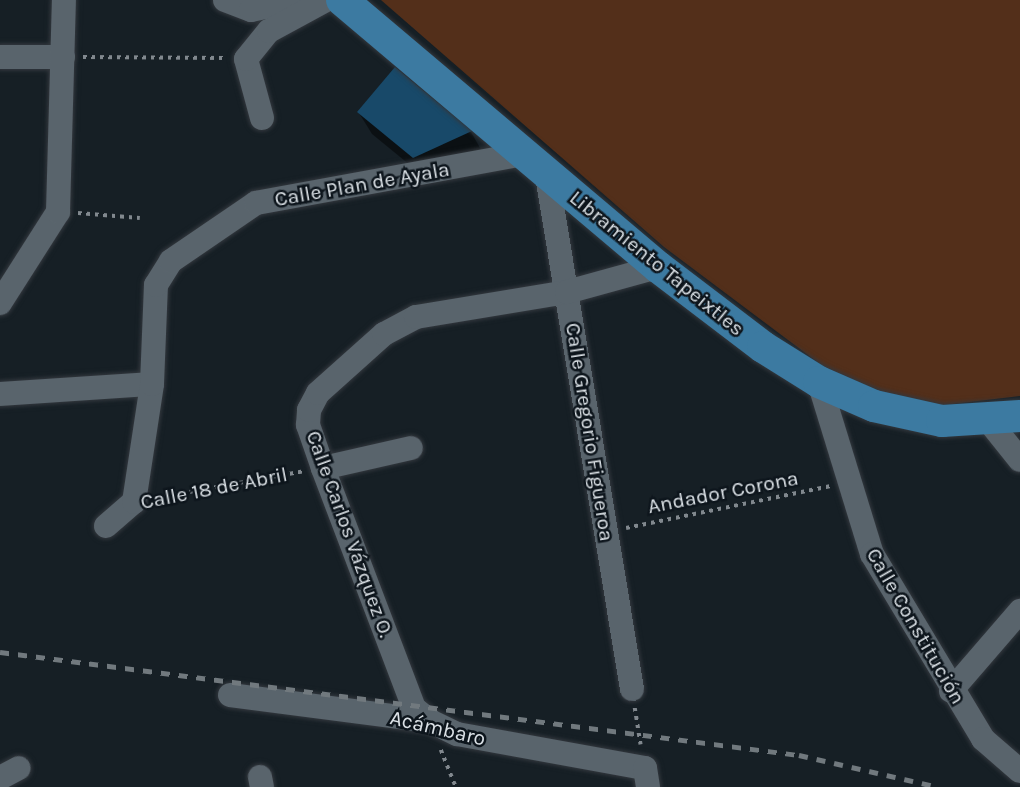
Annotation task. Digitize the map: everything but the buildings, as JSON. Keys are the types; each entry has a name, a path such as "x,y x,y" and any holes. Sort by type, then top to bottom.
{"main road":[{"name":"Libramiento Tapeixtles","path":"342,0 658,267 764,347 819,382 874,406 942,421 1020,416"}],"street":[{"path":"0,303 58,212 64,0"},
{"path":"225,0 251,10 299,0"},
{"path":"262,118 246,59 269,31 326,0"},
{"path":"0,57 63,57"},
{"name":"Calle Plan de Ayala","path":"134,502 152,384 156,285 160,272 256,203 522,154"},
{"name":"Calle Gregorio Figueroa","path":"548,176 632,688"},
{"name":"Calle Carlos Vázquez O.","path":"422,715 323,468 309,425 309,410 318,393 384,334 416,317 567,292 658,267"},
{"name":"Calle Constitución","path":"819,382 847,483 872,554 951,691 983,739 1020,771"},
{"path":"0,394 152,384"},
{"path":"988,420 1020,460"},
{"path":"323,468 411,448"},
{"name":"Calle 18 de Abril","path":"106,526 134,502"},
{"path":"951,691 1020,611"},
{"name":"Acámbaro","path":"230,695 422,715 457,734 646,777"}],"path":[{"path":"63,57 246,59"},
{"path":"58,212 140,218"},
{"name":"Calle 18 de Abril","path":"134,502 323,468"},
{"name":"Andador Corona","path":"606,532 847,483"},
{"path":"422,715 456,787"}],"shaded area":[{"path":"381,0 1020,0 1020,396 936,406 879,395 828,370 664,247"}],"railway":[{"path":"0,652 799,755 939,787"}]}
